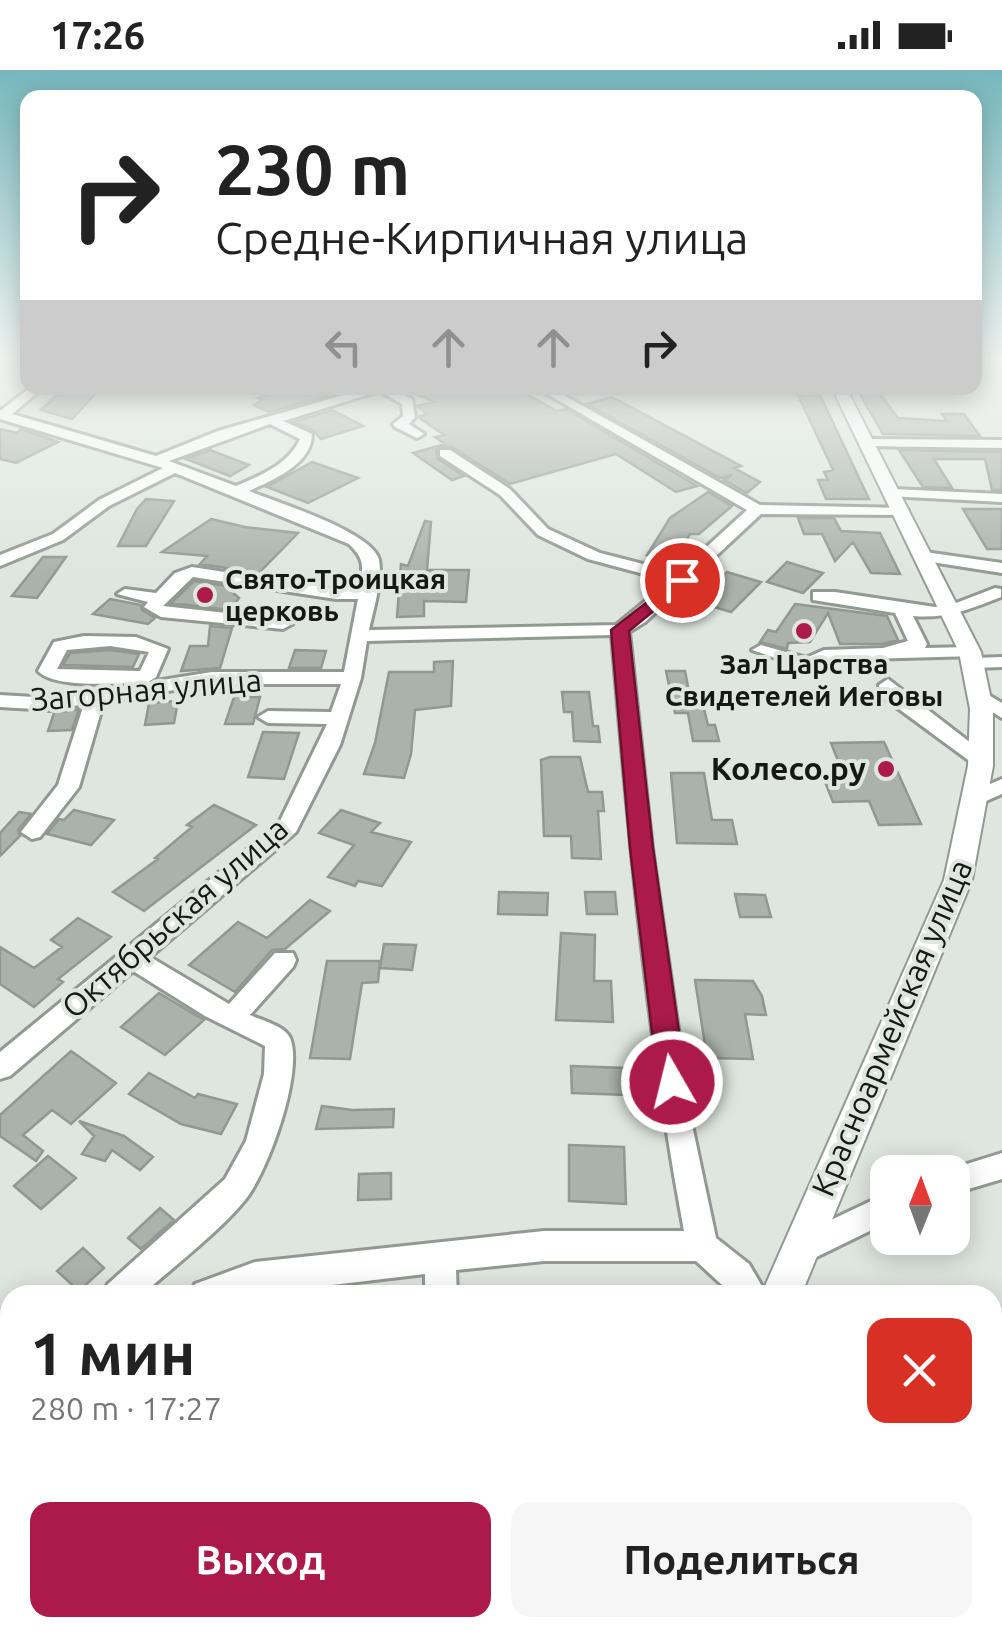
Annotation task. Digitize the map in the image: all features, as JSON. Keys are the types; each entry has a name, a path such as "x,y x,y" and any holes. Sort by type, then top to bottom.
{"main road":[{"name":"Красноармейская улица","path":"785,1285 958,880 991,791 982,761 980,696 950,610 861,430"}],"street":[{"name":"Октябрьская улица","path":"0,1068 288,827 315,779 352,678 372,565 370,554 354,541 237,491 159,460 54,430"},
{"path":"159,460 244,430"},
{"path":"237,491 281,471 306,437 292,430"},
{"path":"410,430 417,434"},
{"path":"430,430 439,436"},
{"path":"617,430 756,509 1002,498"},
{"path":"868,443 1002,444"},
{"path":"445,453 506,492 543,532 594,556 682,580"},
{"path":"0,561 58,536 104,503 176,467"},
{"path":"359,636 620,630 682,580 756,509"},
{"path":"925,558 965,560 1002,568"},
{"path":"282,624 154,610 186,574 286,577 336,594 367,594"},
{"path":"241,621 252,602 244,578"},
{"path":"819,596 853,596 901,608 950,610 995,593"},
{"path":"126,594 160,599"},
{"path":"847,646 906,649 918,644 901,608"},
{"path":"620,630 642,848 677,1120 702,1246 746,1285"},
{"path":"148,676 159,649 144,643 73,642 60,646 46,671 56,676 212,678"},
{"path":"760,650 808,664 824,656 963,656 1002,662"},
{"path":"963,656 889,671 887,691 982,761"},
{"name":"Загорная улица","path":"0,701 50,704 212,678 352,678"},
{"path":"32,832 68,787 96,695"},
{"path":"980,696 1002,712"},
{"path":"268,717 339,718"},
{"path":"130,1285 236,1190 260,1143 278,1074 278,1040 232,1018 132,958"},
{"path":"232,1018 284,960"},
{"path":"970,1176 1002,1166"},
{"path":"798,1251 870,1215"},
{"path":"233,1285 255,1277 544,1246 702,1246"},
{"path":"440,1259 441,1285"}],"building":[{"path":"0,430 24,430 58,442 16,463 0,459"},
{"path":"312,430 350,430 321,439"},
{"path":"437,430 602,430 697,486 676,492 616,454 510,484 452,447 440,446 436,450 438,459 464,476 452,480 413,453 445,444 435,437 444,435"},
{"path":"634,430 674,430 741,466 734,468 760,482 747,493 724,480 732,475 720,478"},
{"path":"814,430 837,430 869,499 826,499 818,480 828,480 824,472 833,470"},
{"path":"881,430 976,430 980,436 883,434"},
{"path":"210,450 249,465 230,476 186,459"},
{"path":"899,450 1002,452 1002,490 992,490 985,459 934,459 952,488 923,487"},
{"path":"312,462 358,478 308,503 267,487"},
{"path":"708,492 732,506 699,534 690,534 675,560 647,555 670,518"},
{"path":"146,499 174,501 146,546 118,546 137,509"},
{"path":"963,509 1002,509 1002,549 987,549"},
{"path":"798,518 834,518 841,531 880,533 900,574 871,573 853,542 835,561 822,534 804,534"},
{"path":"211,519 298,533 259,573 200,564 207,556 162,552"},
{"path":"425,521 431,522 427,570 469,570 466,602 424,601 424,616 397,617 401,564 408,566"},
{"path":"43,557 66,557 37,598 12,596"},
{"path":"787,562 823,573 803,593 767,582"},
{"path":"727,572 761,582 731,612 697,602"},
{"name":"Свято-Троицкая церковь","path":"194,581 235,587 232,592 239,598 230,610 171,603"},
{"path":"110,599 141,605 155,618 148,624 93,614"},
{"path":"795,604 887,616 898,640 840,644 828,613 810,642 788,643 787,649 760,642 768,630 776,632"},
{"path":"210,626 232,628 220,668 181,671 190,646 208,646"},
{"path":"110,650 139,654 133,667 63,665 70,653"},
{"path":"295,650 326,651 321,668 289,668"},
{"path":"453,661 451,706 415,710 411,754 404,778 364,774 375,743 389,672 434,672 434,662"},
{"path":"666,671 685,671 690,697 701,697 708,725 715,725 719,741 693,741 688,713 675,713"},
{"path":"562,692 589,692 593,726 598,726 600,742 574,741 572,712 564,712"},
{"path":"234,697 260,697 253,724 225,724"},
{"path":"178,701 174,723 145,725 149,703"},
{"path":"79,709 72,730 48,731 54,713"},
{"path":"263,732 299,733 284,779 248,777"},
{"path":"884,742 921,824 879,825 869,801 833,802 825,782 846,781 831,743"},
{"path":"580,757 588,792 602,792 604,811 598,811 601,859 572,858 571,836 544,836 541,760"},
{"path":"671,773 704,773 712,820 732,820 737,844 677,843"},
{"path":"214,805 256,825 144,911 113,892 158,859 155,858 192,827 187,825"},
{"path":"74,810 114,820 91,845 47,834 59,819 64,820"},
{"path":"341,810 380,823 371,832 411,842 382,886 358,881 355,886 328,877 354,845 319,833"},
{"path":"19,812 31,814 18,830 20,836 0,856 0,833"},
{"path":"499,892 548,893 547,915 498,914"},
{"path":"585,892 615,892 617,914 587,914"},
{"path":"735,894 765,895 771,917 740,917"},
{"path":"310,900 330,911 285,949 272,950 235,992 189,965 238,922 267,938"},
{"path":"78,918 111,937 58,979 63,982 34,1007 0,984 0,947 34,968 62,947 51,940"},
{"path":"561,933 595,935 594,981 611,981 613,1022 556,1020"},
{"path":"384,944 416,945 412,970 380,968"},
{"path":"327,961 380,961 378,982 362,983 350,1059 310,1058"},
{"path":"695,980 753,981 762,996 766,1015 745,1014 753,1059 707,1058"},
{"path":"159,993 204,1020 165,1055 121,1027"},
{"path":"71,1051 116,1083 71,1124 52,1110 23,1135 43,1151 36,1161 0,1136 0,1115"},
{"path":"571,1066 626,1068 627,1095 572,1093"},
{"path":"149,1073 195,1098 198,1094 237,1104 221,1134 181,1124 129,1094"},
{"path":"322,1106 394,1109 393,1127 316,1129"},
{"path":"79,1121 124,1136 153,1157 140,1170 112,1150 105,1161 82,1154 94,1136"},
{"path":"569,1145 624,1147 626,1204 569,1201"},
{"path":"48,1156 76,1178 41,1209 14,1186"},
{"path":"391,1173 391,1199 358,1200 359,1174"},
{"path":"160,1208 174,1220 141,1249 128,1238"},
{"path":"83,1248 104,1268 86,1285 72,1285 57,1271"}],"place":[{"name":"Свято-Троицкая церковь","path":"205,595"},
{"name":"Зал Царства Свидетелей Иеговы","path":"804,631"},
{"name":"Колесо.ру","path":"886,769"}],"route":[{"path":"672,1082 642,848 620,630 682,580"}]}
